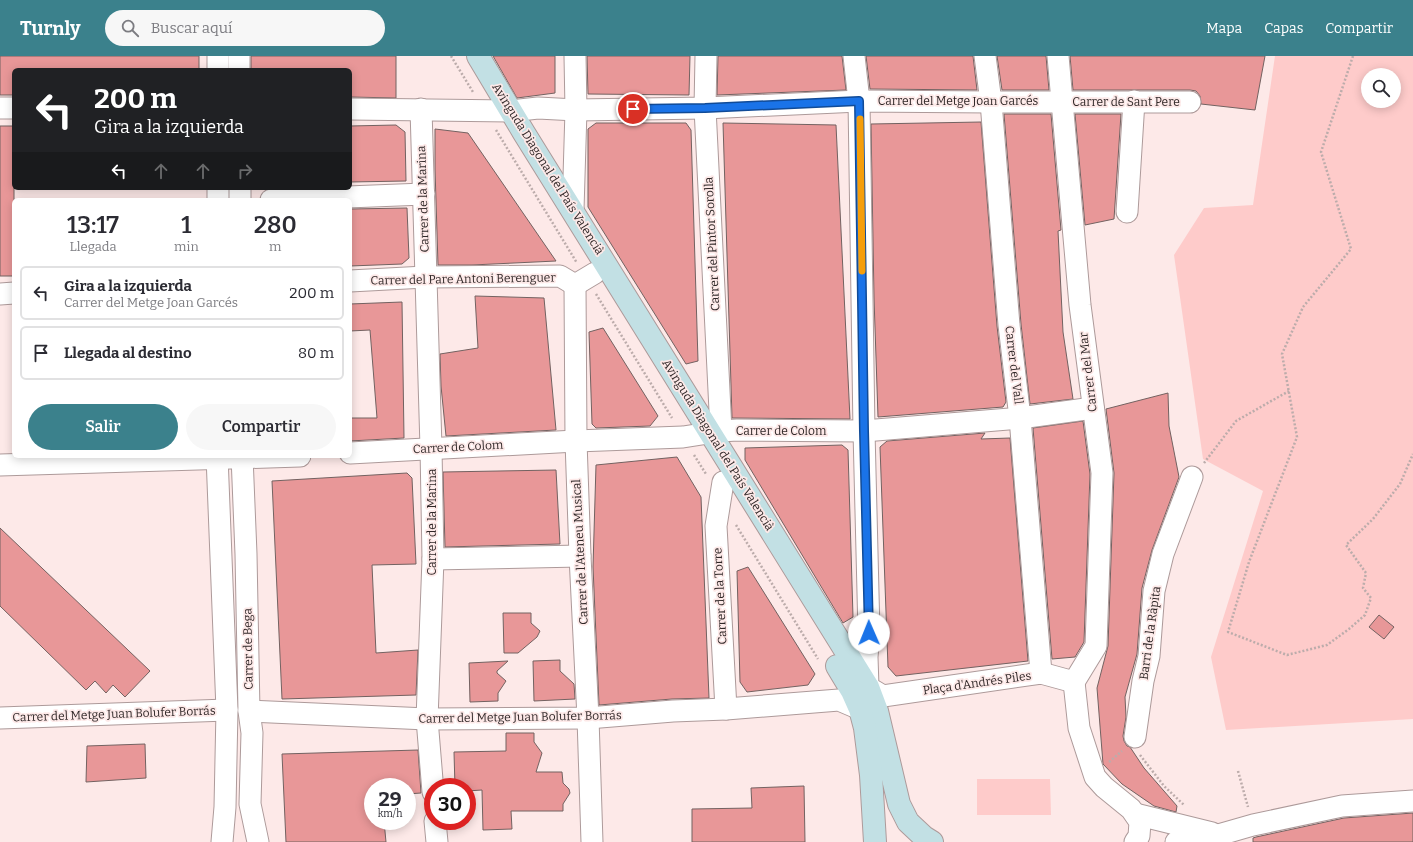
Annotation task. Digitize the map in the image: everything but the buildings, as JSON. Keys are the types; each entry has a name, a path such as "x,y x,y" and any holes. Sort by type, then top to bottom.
{"street":[{"path":"218,56 218,68"},
{"path":"239,56 240,68"},
{"name":"Avinguda Diagonal del País Valencià","path":"463,56 504,111 572,210 709,434 868,687 877,712 899,804 908,822 924,837 932,842"},
{"name":"Avinguda Diagonal del País Valencià","path":"478,56 504,111 595,273 709,434 724,482 852,690 866,728 871,775 874,842"},
{"path":"572,210 576,110 575,56"},
{"name":"Carrer del Pintor Sorolla","path":"706,56 705,108 709,434"},
{"path":"854,56 859,101 864,431 869,633 867,658 868,687"},
{"name":"Carrer del Vall","path":"985,56 991,102 1008,325 1020,418 1041,673"},
{"name":"Carrer del Mar","path":"1058,56 1080,305 1102,474 1096,646 1074,682"},
{"name":"Carrer del Metge Joan Garcés","path":"352,109 504,111 538,108 576,110 705,108 859,101 1062,102"},
{"path":"1127,212 1134,101"},
{"name":"Carrer de Sant Pere","path":"1062,102 1190,102"},
{"path":"0,108 12,108"},
{"name":"Carrer de la Marina","path":"421,109 425,277 432,448 433,558 427,719 432,778"},
{"path":"322,198 424,194"},
{"path":"575,285 595,273"},
{"name":"Carrer del Pare Antoni Berenguer","path":"352,281 425,277 560,276 575,285"},
{"name":"Carrer de l'Ateneu Musical","path":"575,285 576,441 592,842"},
{"path":"0,294 12,293"},
{"name":"Carrer de Colom","path":"352,453 709,434 737,430 864,431 1020,418 1093,408"},
{"path":"0,464 186,458"},
{"name":"Carrer de Bega","path":"217,458 227,710 225,807 222,842"},
{"name":"Carrer de Bega","path":"242,458 246,554 249,711 252,733 250,804 258,842"},
{"name":"Barri de la Ràpita","path":"1135,737 1143,681 1149,656 1154,591 1163,554 1192,477"},
{"name":"Carrer de la Torre","path":"724,482 716,526 726,709"},
{"path":"433,558 580,556"},
{"name":"Plaça d'Andrés Piles","path":"868,687 883,696 1041,673 1074,682"},
{"path":"1074,682 1079,728 1095,777 1131,809 1140,822 1139,836 1135,842"},
{"name":"Carrer del Metge Juan Bolufer Borrás","path":"249,711 427,719 588,718 839,700 860,709"},
{"name":"Carrer del Metge Juan Bolufer Borrás","path":"0,718 227,710"},
{"path":"1135,814 1181,834 1204,840 1254,825 1342,806 1413,800"},
{"path":"436,830 437,842"}],"path":[{"path":"1353,56 1322,152 1351,248 1303,307 1282,354 1297,437 1249,562 1228,632 1287,655 1327,645 1365,615 1371,598 1363,588 1366,573 1346,545 1373,519 1400,484 1413,454"},
{"path":"1192,477 1236,421 1289,391"},
{"path":"1095,777 1135,737"},
{"path":"1135,737 1139,753 1164,786 1185,806 1181,834"},
{"path":"1238,771 1254,825"}],"shaded area":[{"path":"1275,56 1413,56 1413,719 1226,730 1211,657 1263,491 1203,459 1174,255 1204,208 1253,205"},
{"path":"977,779 1050,779 1051,815 977,815"}],"slow traffic":[{"path":"860,119 862,271"}],"route":[{"path":"633,109 705,108 859,101 864,431 869,633"}]}
